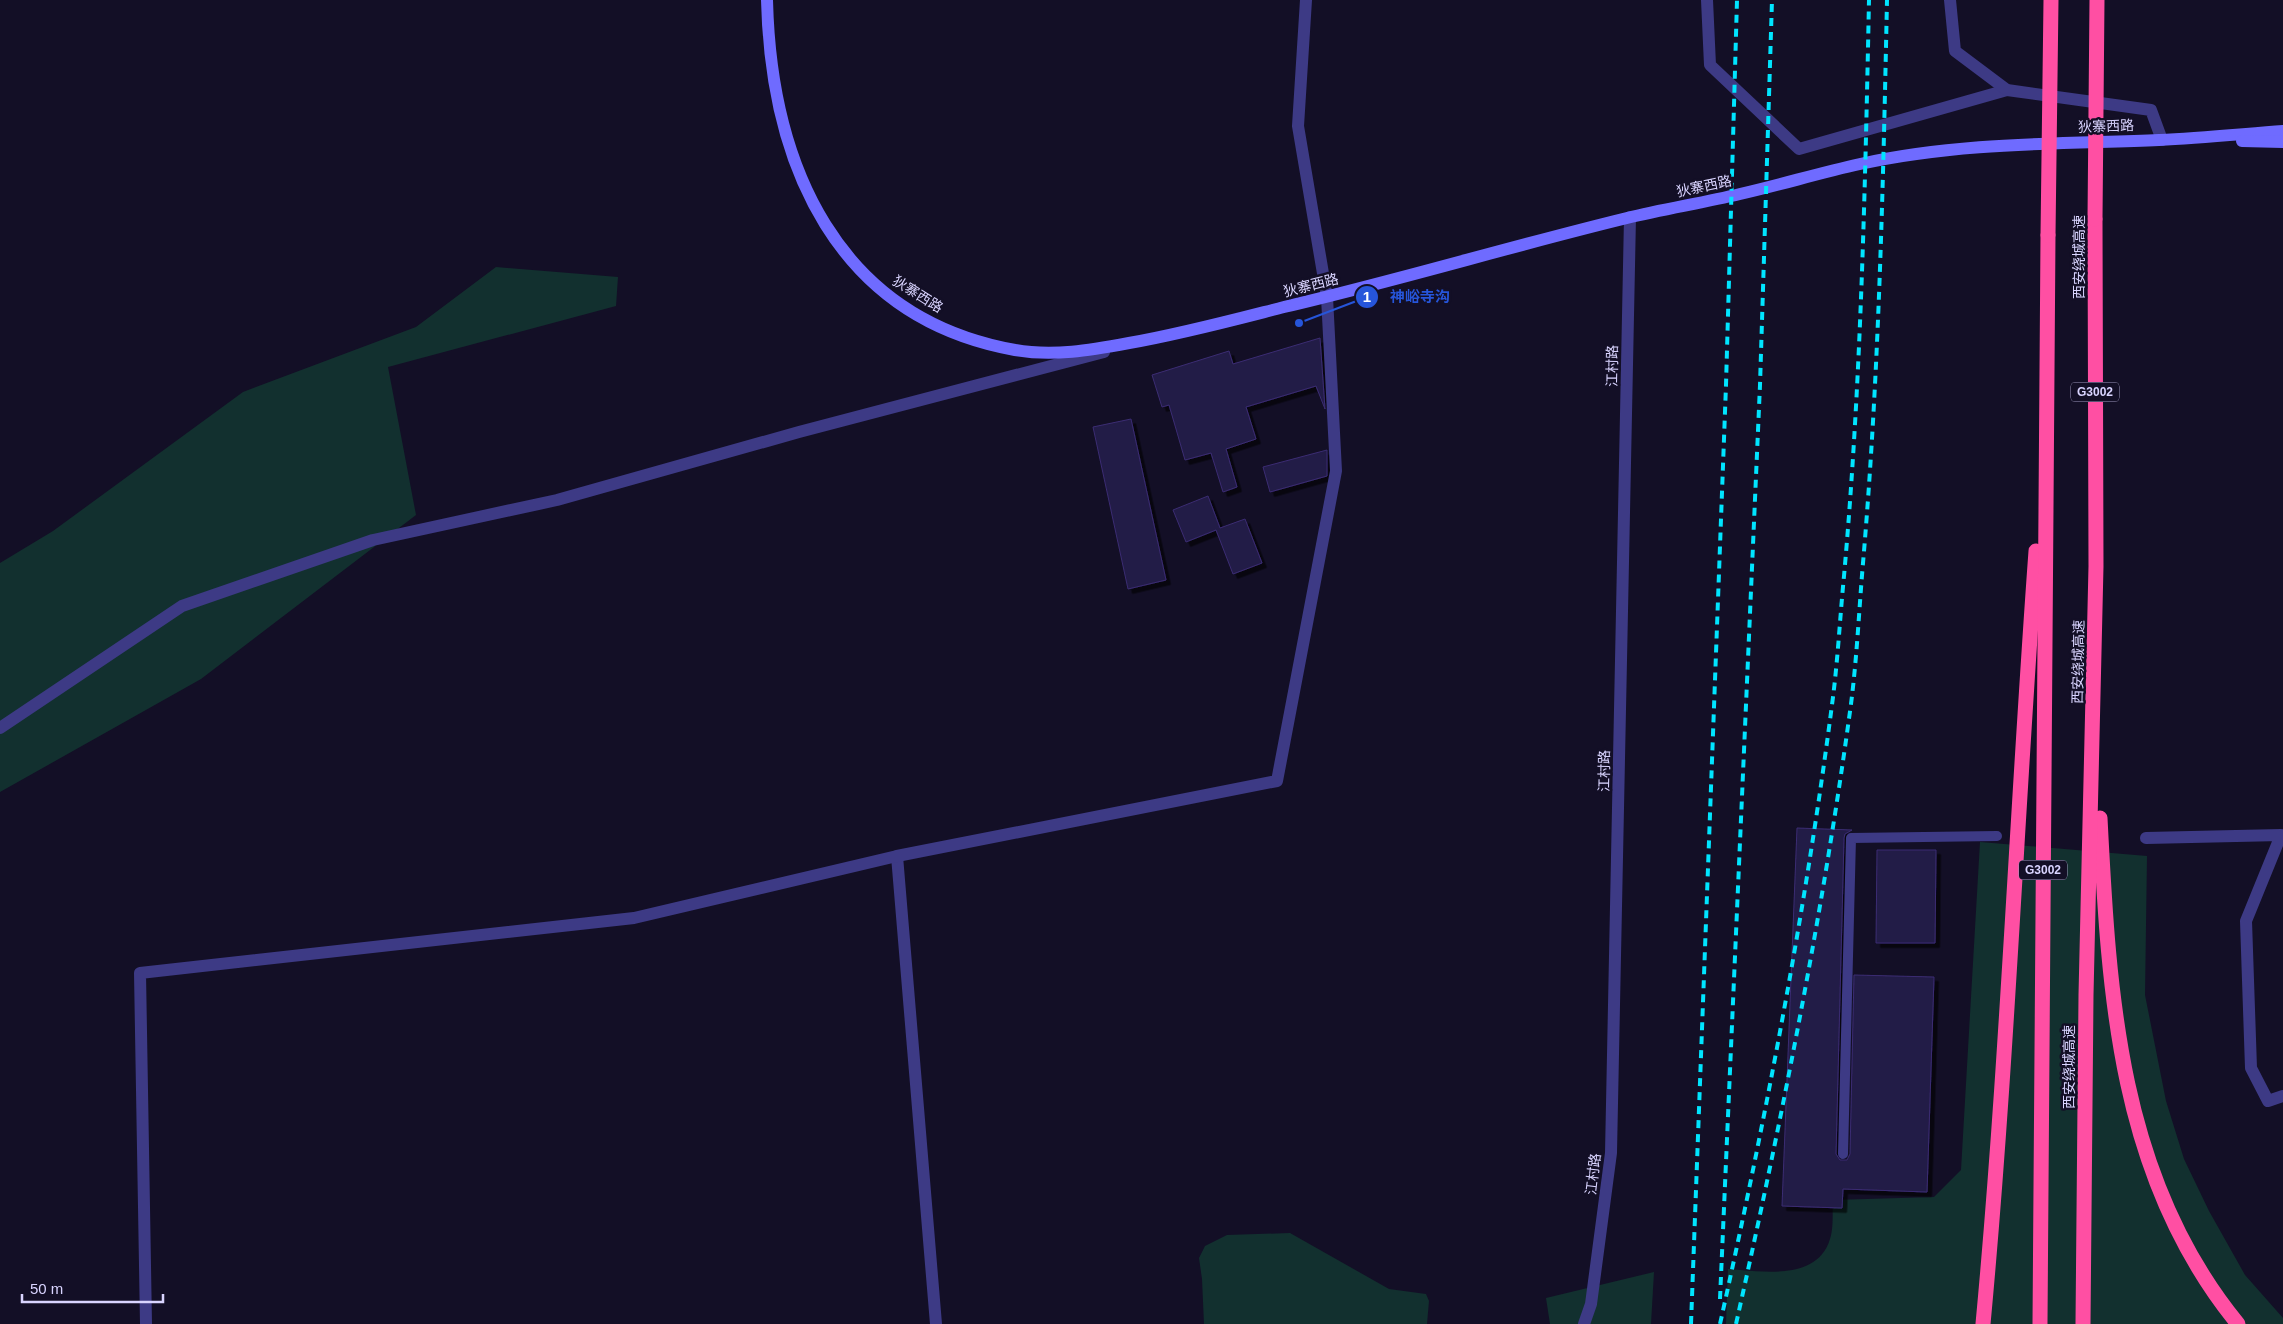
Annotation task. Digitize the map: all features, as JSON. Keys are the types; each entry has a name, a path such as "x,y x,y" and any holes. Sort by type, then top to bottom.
{"highway":[{"name":"西安绕城高速","path":"2040,1324 2046,415 2051,0"},
{"name":"西安绕城高速","path":"2083,1324 2086,996 2096,566 2095,219 2097,0"},
{"path":"1983,1324 1997,1166 2022,738 2046,415"},
{"path":"2094,709 2106,932 2112,992 2124,1066 2136,1122 2147,1160 2172,1222 2204,1278 2238,1324"}],"main road":[{"name":"狄寨西路","path":"767,0 770,58 783,130 802,184 831,236 866,276 887,294 911,310 956,333 1012,350 1057,353 1157,338 1327,297 1630,217 1736,195 1862,163 1928,152 1994,144 2162,140 2283,142"},
{"name":"狄寨西路","path":"2162,140 2283,131"}],"street":[{"path":"146,1324 140,973 634,918 897,856 1277,781 1336,471 1327,297 1298,126 1306,0"},
{"path":"1707,0 1710,65 1799,148 2007,90 2151,110 2162,140"},
{"path":"1950,0 1955,52 2007,90"},
{"name":"江村路","path":"1584,1324 1591,1304 1611,1153 1630,217"},
{"path":"0,728 182,606 372,540 557,500 799,432 1157,338"},
{"path":"2146,838 2281,835 2246,921 2251,1068 2268,1101 2283,1096"},
{"path":"897,856 936,1324"}],"lane":[{"path":"1843,1154 1851,838 1997,836"}],"green space":[{"path":"496,267 618,277 616,306 388,367 416,515 201,679 0,792 0,563 53,531 243,392 416,327"},
{"path":"1980,842 2147,856 2145,995 2166,1101 2184,1159 2209,1211 2245,1275 2283,1318 2283,1324 1726,1324 1728,1269 1771,1272 1786,1271 1801,1268 1813,1262 1823,1253 1830,1239 1833,1200 1934,1197 1961,1170"},
{"path":"1290,1233 1389,1289 1426,1294 1429,1301 1427,1324 1204,1324 1199,1258 1205,1246 1227,1235"},
{"path":"1654,1272 1651,1324 1550,1324 1546,1298"}],"building":[{"path":"1320,338 1325,409 1316,386 1246,407 1256,439 1226,449 1237,487 1223,492 1211,453 1185,460 1169,405 1162,407 1152,375 1229,351 1233,364"},
{"path":"1131,419 1166,580 1128,589 1093,427"},
{"path":"1327,450 1327,476 1270,492 1263,467"},
{"path":"1208,496 1220,528 1245,519 1262,563 1233,574 1216,530 1186,542 1173,510"},
{"path":"1797,828 1852,830 1845,834 1844,838 1836,1154 1840,1160 1847,1160 1850,1154 1854,975 1934,977 1927,1192 1843,1189 1842,1208 1782,1206"},
{"path":"1877,850 1936,850 1935,943 1876,943"}],"railway":[{"path":"1691,1324 1726,385 1737,0"},
{"path":"1720,1299 1760,385 1772,0"},
{"path":"1720,1324 1769,1090 1798,934 1835,682 1855,432 1864,216 1869,0"},
{"path":"1736,1324 1800,1015 1828,860 1853,686 1877,352 1887,0"}],"place":[{"name":"神峪寺沟","path":"1299,323"}]}
